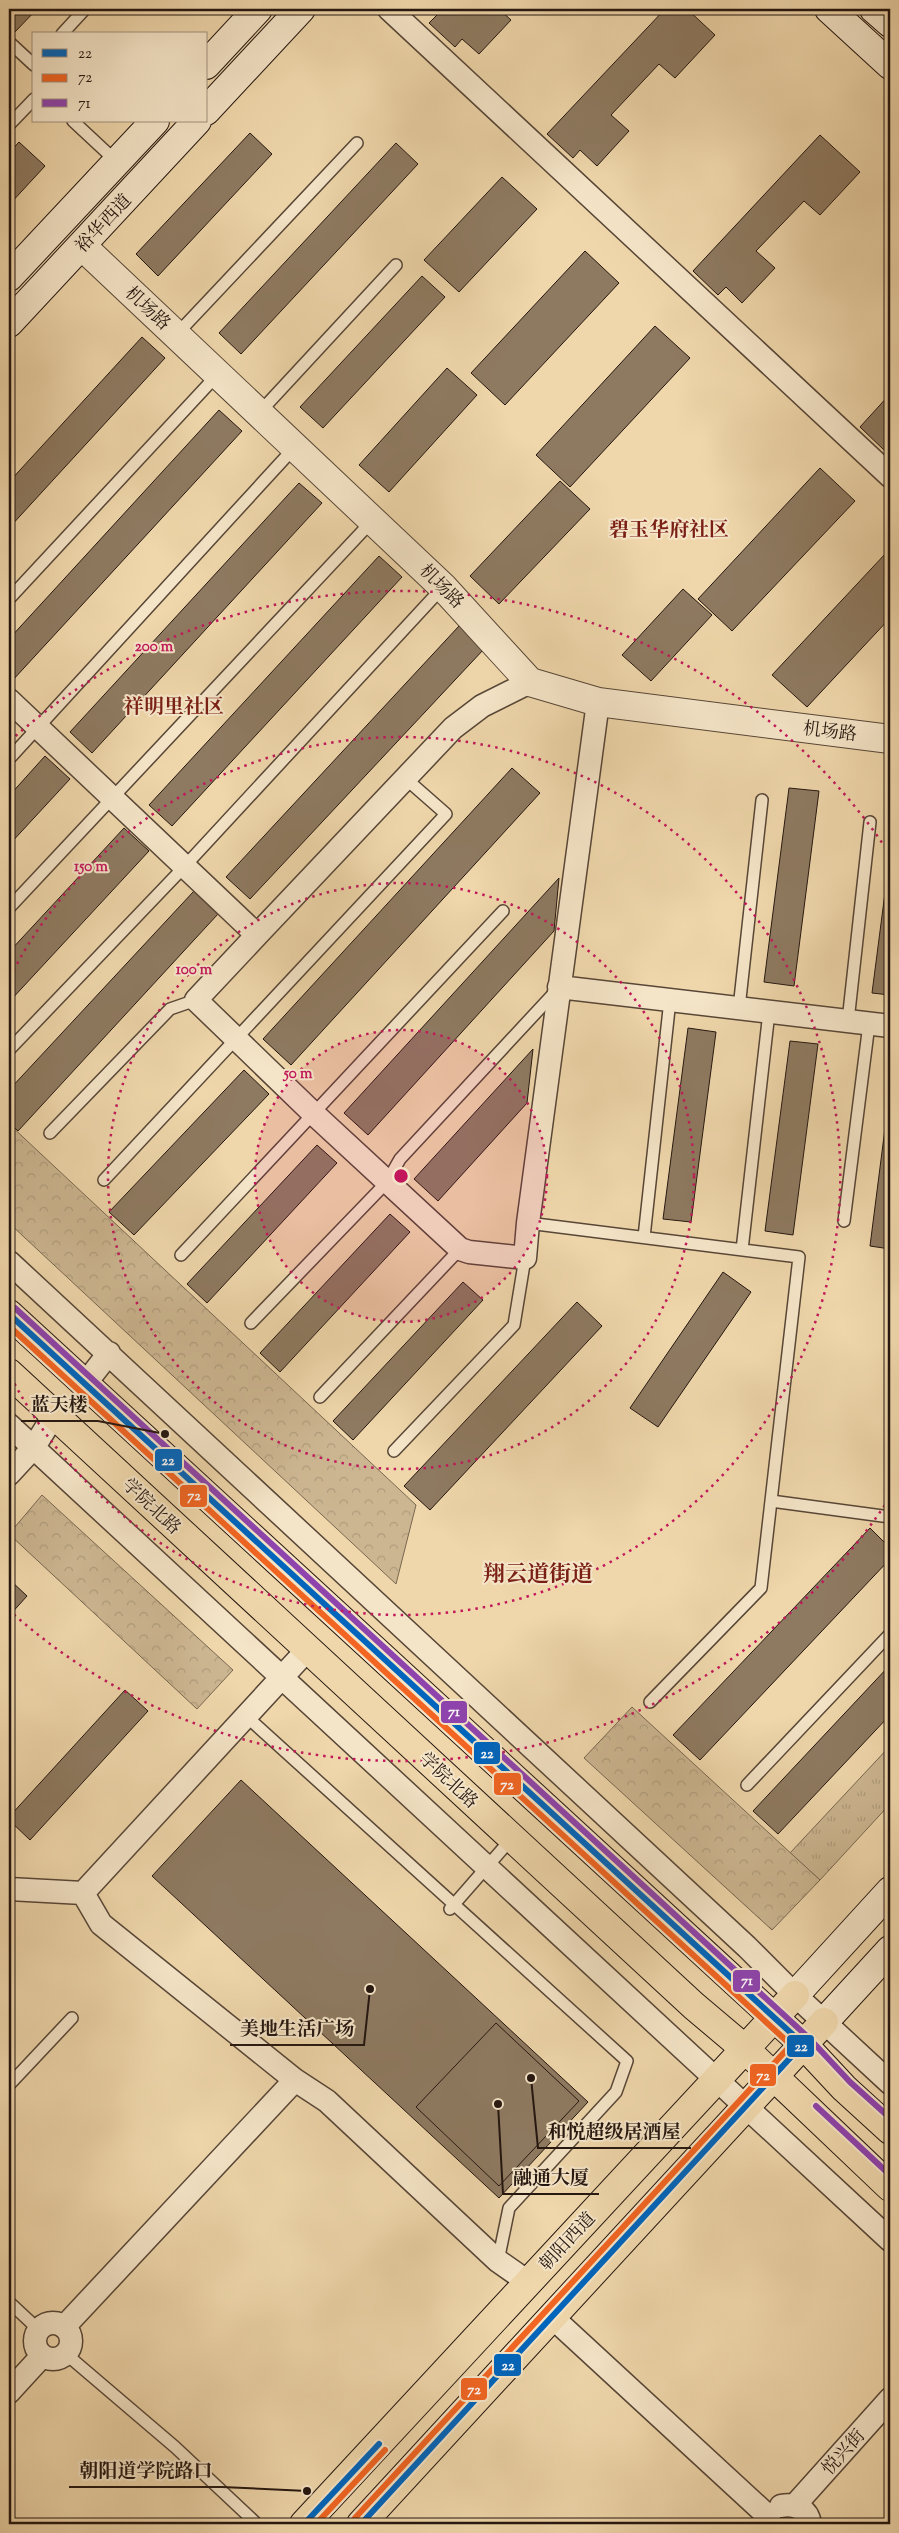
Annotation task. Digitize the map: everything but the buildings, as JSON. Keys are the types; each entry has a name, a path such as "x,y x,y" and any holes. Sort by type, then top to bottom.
{"main road":[{"path":"208,63 258,9"},
{"path":"208,109 301,9"},
{"path":"829,9 890,65"},
{"path":"874,9 890,24"},
{"name":"裕华西道","path":"9,277 154,122"},
{"name":"裕华西道","path":"9,323 196,122"},
{"name":"机场路","path":"82,246 443,587 530,682 598,702 890,739"},
{"path":"9,1314 803,2044 844,2088 890,2130"},
{"name":"学院北路","path":"9,1373 694,2006 745,2049 890,2187"},
{"path":"54,1416 85,1384"},
{"name":"朝阳西道","path":"304,2524 890,1891"},
{"path":"361,2524 890,1950"}],"street":[{"path":"389,9 890,476"},
{"path":"530,682 482,706 453,728 196,1000 387,1182 460,1249 469,1252 525,1258 528,1223 598,702"},
{"path":"9,700 257,935"},
{"path":"559,987 869,1024"},
{"path":"9,1262 747,1947 794,1995 890,2083"},
{"path":"85,1384 109,1354"},
{"path":"9,1474 34,1447 54,1416"},
{"path":"9,1424 890,2240"},
{"path":"83,1893 308,1649"},
{"path":"9,1889 83,1893"},
{"path":"83,1893 101,1924 295,2080 327,2101 498,2261 528,2282"},
{"path":"64,2327 295,2080"},
{"path":"555,2314 788,2516"},
{"path":"48,2323 64,2327 71,2337 70,2349 66,2354 52,2360 42,2356 34,2340 39,2330 48,2323"},
{"path":"9,2392 42,2356"},
{"name":"悦兴街","path":"788,2516 890,2399"},
{"name":"悦兴街","path":"788,2516 890,2421"}],"lane":[{"path":"64,32 85,9"},
{"path":"9,42 32,63"},
{"path":"9,125 32,100"},
{"path":"74,122 117,162"},
{"path":"176,335 357,143"},
{"path":"259,412 396,265"},
{"path":"9,599 218,374"},
{"path":"9,758 295,447"},
{"path":"9,908 373,520"},
{"path":"9,1050 185,866 443,587"},
{"path":"104,1180 446,814 405,778"},
{"path":"739,1008 762,800"},
{"path":"844,1221 869,1024 870,822"},
{"path":"181,1255 503,910"},
{"path":"251,1323 387,1182 400,1159 559,987"},
{"path":"50,1133 170,1009 196,1000"},
{"path":"644,1237 670,1000"},
{"path":"742,1250 769,1012"},
{"path":"528,1223 799,1257 760,1588 650,1702"},
{"path":"320,1397 460,1249"},
{"path":"394,1451 514,1325 525,1258"},
{"path":"771,1501 890,1517"},
{"path":"747,1785 890,1634"},
{"path":"244,1718 453,1906 626,2068 616,2092 509,2208 498,2261"},
{"path":"453,1906 512,1838"},
{"path":"9,2085 72,2018"},
{"path":"9,2302 39,2330"},
{"path":"66,2354 175,2447 257,2524"}],"green space":[{"path":"9,1124 416,1505 396,1584 9,1223"},
{"path":"42,1495 233,1670 197,1709 9,1534"},
{"path":"632,1707 820,1880 772,1930 584,1758"},
{"path":"890,1746 890,1804 820,1880 790,1853"}],"transit line":[{"name":"71","path":"15,1308 809,2038 850,2082 890,2118"},
{"name":"22","path":"9,1314 803,2044 361,2524"},
{"name":"72","path":"9,1326 791,2045 355,2518"},
{"name":"71","path":"816,2106 890,2175"},
{"name":"22","path":"304,2524 379,2444"},
{"name":"72","path":"316,2524 385,2450"}],"place":[{"name":"蓝天楼","path":"165,1434"},
{"name":"美地生活广场","path":"370,1989"},
{"name":"和悦超级居酒屋","path":"531,2078"},
{"name":"融通大厦","path":"498,2104"},
{"name":"朝阳道学院路口","path":"307,2491"}],"district":[{"name":"碧玉华府社区","path":"669,529"},
{"name":"祥明里社区","path":"174,706"},
{"name":"翔云道街道","path":"538,1573"}]}
